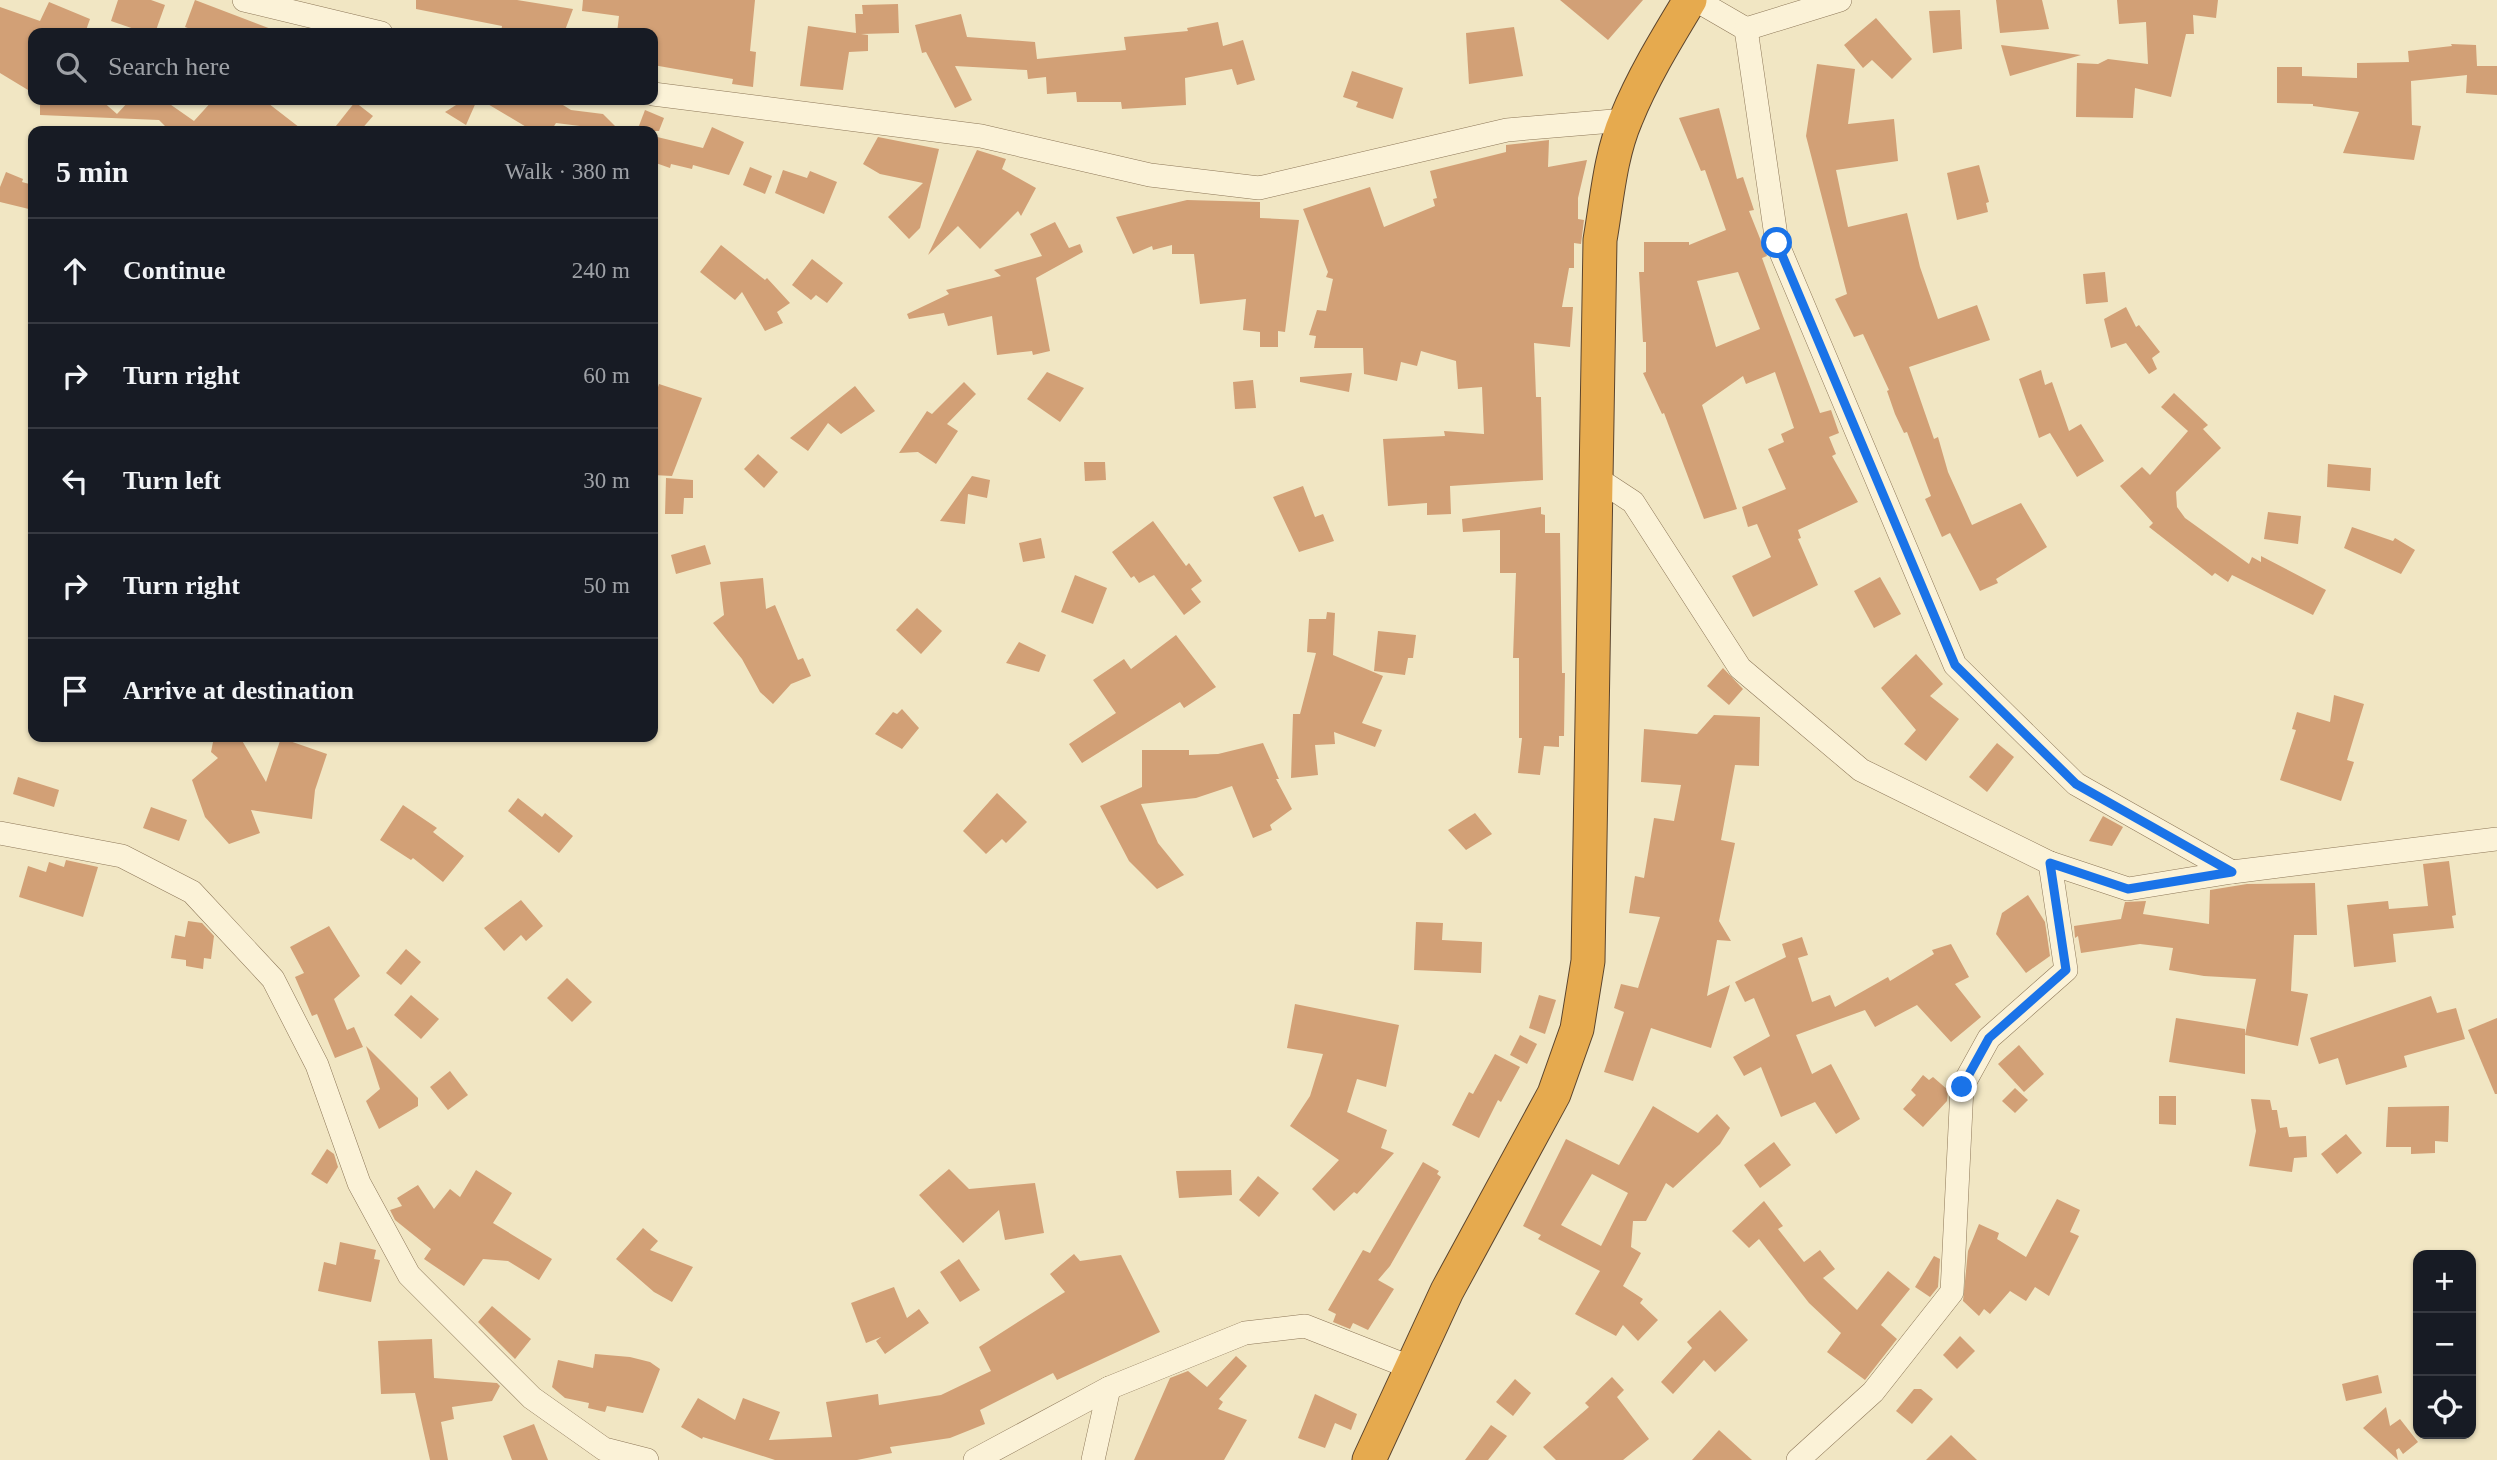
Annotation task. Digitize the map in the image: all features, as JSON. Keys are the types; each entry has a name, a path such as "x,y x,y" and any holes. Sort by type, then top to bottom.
{"highway":[{"path":"1369,1460 1470,1245 1553,1094 1577,1029 1588,961 1600,240 1612,168 1625,120 1657,54 1690,0"}],"street":[{"path":"244,0 360,28"},
{"path":"1696,0 1746,29 1840,0"},
{"path":"1746,29 1777,243 1955,665 2076,784 2232,872"},
{"path":"658,94 981,136 1150,175 1259,188 1507,130 1625,120"},
{"path":"1595,477 1633,502 1740,668 1770,694 1861,770 2050,863 2128,889 2232,872 2497,839"},
{"path":"0,833 122,856 192,892 273,979 317,1065 359,1183 410,1275 533,1398 603,1455 647,1460"},
{"path":"1797,1460 1873,1392 1952,1292 1962,1087 1989,1038 2066,970 2050,863"},
{"path":"975,1460 1109,1388 1245,1333 1305,1326 1412,1368"},
{"path":"1093,1460 1109,1388"}],"building":[{"path":"118,0 151,0 165,5 157,28 131,28 111,21"},
{"path":"195,0 268,28 188,28 185,27"},
{"path":"416,0 517,0 573,9 566,28 502,28 416,9"},
{"path":"583,0 755,0 750,51 756,52 753,87 732,84 733,79 658,66 658,28 618,28 619,16 582,11"},
{"path":"1560,0 1643,0 1608,40"},
{"path":"1996,0 2042,0 2049,29 2000,33"},
{"path":"2117,0 2218,0 2216,18 2193,15 2194,34 2186,34 2171,97 2135,88 2133,118 2076,117 2077,63 2098,64 2108,59 2148,64 2146,22 2119,24"},
{"path":"49,2 90,19 87,28 28,28 28,90 0,73 0,7 40,21"},
{"path":"898,4 899,33 861,34 868,35 868,51 849,52 843,90 800,86 808,26 856,33 855,14 863,14 862,5"},
{"path":"1960,10 1962,49 1933,53 1929,11"},
{"path":"961,14 967,37 1035,42 1037,59 1126,50 1124,37 1188,31 1187,28 1218,22 1223,46 1243,40 1255,80 1237,85 1232,69 1185,78 1186,105 1122,109 1121,102 1077,102 1076,92 1047,94 1046,77 1028,79 1027,70 955,66 972,100 955,108 926,52 922,53 915,25"},
{"path":"1876,18 1912,59 1892,79 1872,60 1863,68 1844,45"},
{"path":"1514,27 1523,76 1469,84 1466,33"},
{"path":"2451,44 2476,45 2477,66 2497,66 2497,95 2466,93 2467,75 2411,81 2412,125 2421,126 2414,160 2343,153 2359,112 2313,104 2277,103 2277,67 2302,67 2302,76 2357,78 2357,63 2409,62 2408,51 2452,46"},
{"path":"2001,45 2081,55 2010,76"},
{"path":"1817,64 1855,69 1848,124 1894,119 1898,161 1836,170 1848,227 1907,213 1920,267 1938,319 1977,305 1990,340 1909,367 1934,439 1938,437 1948,472 1972,525 2021,503 2047,547 1996,579 1998,583 1980,591 1950,533 1942,537 1925,499 1931,496 1907,432 1904,433 1895,414 1887,391 1889,390 1863,334 1854,337 1835,299 1847,294 1806,136"},
{"path":"1352,71 1403,88 1393,119 1356,107 1358,102 1343,97"},
{"path":"40,105 107,105 117,114 125,105 171,105 194,121 208,105 270,105 298,126 165,126 159,120 40,115"},
{"path":"353,105 359,105 373,116 364,126 336,126"},
{"path":"456,105 475,105 466,125 445,112"},
{"path":"489,105 563,105 571,110 603,114 615,126 556,123 554,126 525,126"},
{"path":"1719,108 1737,179 1743,177 1754,210 1749,211 1767,256 1762,258 1820,413 1831,410 1839,433 1829,437 1836,454 1832,456 1858,502 1798,530 1801,538 1798,539 1818,585 1753,617 1732,576 1771,557 1757,524 1748,527 1742,507 1786,489 1768,449 1784,442 1781,434 1794,428 1775,372 1746,384 1743,376 1702,405 1737,509 1704,519 1664,413 1662,414 1643,373 1646,372 1646,342 1643,342 1639,272 1644,272 1644,242 1689,242 1689,245 1726,230 1705,170 1701,171 1679,118","holes":["1738,272 1760,329 1716,347 1697,281"]},
{"path":"645,110 664,118 659,131 658,126 639,126"},
{"path":"712,127 744,142 729,175 693,165 692,169 671,164 670,168 658,164 658,137 703,148"},
{"path":"878,137 939,149 920,228 909,239 888,217 923,183 880,174 863,164"},
{"path":"1549,140 1548,167 1587,160 1578,198 1578,219 1584,220 1581,244 1574,243 1574,268 1569,268 1562,307 1573,307 1570,347 1534,343 1536,397 1541,397 1543,480 1450,486 1451,514 1427,515 1427,503 1388,506 1383,439 1445,436 1444,431 1484,434 1482,387 1458,389 1456,361 1421,351 1417,366 1401,362 1397,381 1364,374 1363,348 1314,348 1316,336 1309,335 1317,310 1326,311 1333,279 1326,277 1328,272 1303,209 1370,187 1384,227 1435,206 1433,199 1437,198 1430,171 1506,152 1506,145"},
{"path":"977,150 1006,159 1002,169 1036,188 1021,216 1018,211 980,249 958,226 928,255"},
{"path":"1979,165 1989,202 1986,203 1988,212 1957,220 1947,173"},
{"path":"750,167 772,176 765,194 743,185"},
{"path":"783,170 807,178 810,171 837,182 824,214 775,193"},
{"path":"6,172 23,179 22,182 28,184 28,209 0,202 0,187"},
{"path":"1187,200 1260,202 1260,218 1299,220 1285,332 1278,331 1278,347 1260,347 1260,332 1243,330 1246,299 1200,304 1194,254 1172,254 1172,245 1153,250 1152,246 1133,254 1116,217"},
{"path":"1055,222 1069,248 1080,244 1083,252 1036,278 1050,351 1033,355 1032,351 997,355 992,316 948,326 944,313 909,319 907,314 949,294 946,290 1001,276 994,270 1042,256 1030,234"},
{"path":"721,245 765,280 767,278 790,303 777,312 783,323 765,331 742,292 735,300 700,272"},
{"path":"812,259 843,283 827,303 816,295 811,300 792,285"},
{"path":"2105,272 2108,302 2086,304 2083,274"},
{"path":"2126,307 2136,327 2139,325 2160,352 2152,358 2157,369 2149,374 2126,343 2111,348 2104,319"},
{"path":"2041,370 2045,385 2052,382 2069,431 2081,424 2104,461 2077,477 2050,433 2039,438 2019,379"},
{"path":"1047,372 1084,388 1060,422 1027,399"},
{"path":"1352,373 1349,392 1300,382 1300,377"},
{"path":"1253,380 1256,408 1235,409 1233,382"},
{"path":"964,382 976,394 947,424 958,431 936,464 918,452 899,453 927,411 932,414"},
{"path":"659,384 702,398 672,476 658,475"},
{"path":"855,386 875,411 841,434 828,423 808,451 790,438"},
{"path":"2174,393 2208,425 2203,429 2221,448 2176,492 2177,507 2185,518 2249,564 2252,557 2261,562 2261,556 2326,590 2313,615 2232,575 2228,582 2215,573 2212,576 2149,527 2153,523 2120,486 2142,467 2150,475 2188,431 2161,407"},
{"path":"758,454 778,472 764,488 744,469"},
{"path":"1084,462 1105,462 1106,480 1085,481"},
{"path":"2328,464 2371,468 2370,491 2327,487"},
{"path":"972,476 990,480 987,498 968,494 965,524 940,521"},
{"path":"666,478 693,480 693,498 684,498 683,514 665,514"},
{"path":"1303,486 1315,517 1323,514 1334,541 1299,552 1273,497"},
{"path":"1541,507 1541,514 1545,515 1545,533 1560,533 1562,673 1565,673 1564,736 1559,736 1559,747 1544,746 1540,775 1518,773 1522,738 1519,738 1519,658 1513,658 1516,573 1500,573 1500,530 1463,532 1462,519"},
{"path":"2268,512 2301,516 2298,544 2264,539"},
{"path":"1153,521 1186,566 1189,563 1202,581 1191,589 1201,602 1184,615 1154,575 1139,583 1134,576 1131,578 1112,552"},
{"path":"2352,527 2393,541 2395,538 2415,550 2401,574 2344,548"},
{"path":"1041,538 1045,558 1023,562 1019,543"},
{"path":"705,545 711,564 676,574 671,555"},
{"path":"1075,575 1107,588 1093,624 1061,612"},
{"path":"1880,577 1901,614 1874,628 1854,591"},
{"path":"763,578 766,609 775,605 798,660 803,658 811,676 791,684 773,704 760,692 742,659 713,623 724,615 720,582"},
{"path":"917,608 942,631 921,654 896,630"},
{"path":"1327,612 1335,613 1333,655 1383,676 1362,723 1382,730 1375,747 1334,732 1335,744 1315,745 1318,775 1291,778 1293,714 1300,714 1316,653 1307,652 1309,619 1326,619"},
{"path":"1378,631 1416,635 1413,658 1408,658 1405,675 1374,671"},
{"path":"1176,635 1216,687 1184,708 1180,702 1082,763 1069,744 1116,713 1093,680 1124,659 1131,669"},
{"path":"1019,642 1046,655 1039,672 1006,663"},
{"path":"1916,654 1943,684 1930,696 1959,719 1926,761 1904,744 1916,730 1881,688"},
{"path":"1723,668 1743,689 1729,705 1707,686"},
{"path":"2334,695 2364,704 2347,760 2354,762 2341,801 2280,780 2296,730 2292,729 2297,712 2330,722"},
{"path":"902,709 919,728 902,749 875,734 893,712 897,714"},
{"path":"1714,715 1760,717 1759,766 1735,765 1721,840 1735,843 1719,921 1731,941 1717,940 1707,996 1730,985 1711,1048 1651,1028 1633,1081 1604,1072 1624,1012 1614,1008 1621,984 1638,988 1660,917 1629,913 1635,876 1644,878 1654,818 1674,821 1681,785 1641,782 1644,729 1697,734"},
{"path":"213,742 243,742 266,782 280,742 292,742 327,754 315,790 312,819 251,810 260,833 229,844 205,817 192,780 218,758 211,752"},
{"path":"1263,743 1279,779 1276,779 1292,809 1270,825 1272,830 1253,838 1232,786 1196,798 1141,804 1158,843 1184,875 1157,889 1129,861 1100,806 1142,787 1142,750 1189,750 1189,755 1218,754"},
{"path":"1997,743 2014,757 1987,792 1969,777"},
{"path":"18,777 59,790 54,807 13,794"},
{"path":"997,793 1027,822 1006,843 1002,839 986,854 963,831"},
{"path":"518,798 542,817 545,813 573,836 559,853 508,811"},
{"path":"403,805 437,828 433,832 464,856 443,882 413,858 411,860 380,840"},
{"path":"151,807 187,820 179,841 143,828"},
{"path":"1475,813 1492,834 1466,850 1448,830"},
{"path":"2103,816 2123,827 2112,846 2089,841"},
{"path":"66,860 98,867 83,917 19,897 28,866 46,872 49,862 64,867"},
{"path":"2449,861 2456,915 2452,916 2454,928 2393,934 2396,962 2354,967 2347,905 2388,901 2389,909 2428,906 2423,864"},
{"path":"2315,883 2317,935 2294,935 2291,991 2308,994 2298,1046 2245,1035 2256,979 2204,976 2169,970 2173,948 2140,944 2081,953 2078,936 2075,938 2074,926 2121,919 2125,902 2146,901 2143,914 2209,924 2210,890 2247,884"},
{"path":"2028,895 2045,922 2050,956 2026,973 1996,934 2002,913"},
{"path":"521,900 543,926 526,941 521,935 504,951 484,928"},
{"path":"188,921 202,923 214,936 211,959 204,958 203,969 186,966 186,960 171,958 175,935 185,937"},
{"path":"1416,922 1443,923 1442,940 1482,942 1481,973 1414,970"},
{"path":"329,926 360,976 334,999 347,1030 354,1027 363,1047 335,1058 317,1014 312,1016 295,977 304,973 290,947"},
{"path":"1802,937 1808,955 1798,958 1812,1002 1830,995 1835,1007 1888,977 1890,981 1934,954 1932,950 1951,944 1969,977 1955,984 1981,1017 1951,1042 1917,1005 1875,1027 1865,1010 1796,1035 1812,1074 1831,1064 1860,1119 1836,1134 1815,1102 1781,1117 1761,1067 1744,1076 1733,1057 1770,1036 1754,998 1745,1002 1735,982 1786,957 1782,944"},
{"path":"406,949 421,962 401,985 386,973"},
{"path":"567,978 592,1002 572,1022 547,998"},
{"path":"411,995 439,1019 421,1039 394,1015"},
{"path":"1539,995 1556,1000 1545,1034 1529,1028"},
{"path":"2431,996 2437,1013 2456,1008 2465,1039 2404,1056 2407,1067 2346,1085 2338,1058 2319,1064 2310,1038"},
{"path":"1295,1004 1399,1025 1386,1087 1357,1079 1347,1112 1387,1130 1381,1148 1394,1153 1357,1194 1354,1192 1334,1211 1312,1189 1339,1160 1290,1126 1310,1096 1323,1054 1287,1048"},
{"path":"2176,1018 2245,1029 2245,1074 2169,1062"},
{"path":"2497,1018 2497,1094 2495,1094 2468,1030"},
{"path":"1520,1035 1537,1044 1527,1064 1510,1055"},
{"path":"2019,1045 2044,1074 2024,1092 1998,1064"},
{"path":"366,1046 418,1098 418,1106 379,1129 366,1101 380,1089"},
{"path":"1495,1054 1520,1067 1501,1102 1498,1100 1479,1138 1452,1125 1469,1092 1473,1094"},
{"path":"450,1071 468,1095 448,1110 430,1087"},
{"path":"1923,1075 1929,1080 1933,1077 1948,1090 1947,1101 1923,1127 1903,1109 1916,1095 1911,1090"},
{"path":"2015,1088 2028,1100 2015,1113 2002,1101"},
{"path":"2159,1096 2176,1096 2176,1125 2159,1124"},
{"path":"2251,1099 2270,1100 2272,1110 2277,1110 2280,1128 2287,1127 2289,1137 2306,1136 2307,1157 2294,1158 2292,1172 2249,1166 2256,1131"},
{"path":"1653,1106 1698,1133 1717,1114 1730,1128 1720,1144 1673,1188 1666,1183 1646,1221 1633,1221 1631,1247 1641,1253 1623,1286 1643,1299 1640,1303 1658,1320 1638,1341 1623,1325 1616,1336 1575,1314 1600,1271 1538,1239 1541,1235 1523,1226 1566,1139 1619,1165","holes":["1592,1174 1628,1193 1601,1246 1561,1225"]},
{"path":"2449,1106 2448,1142 2435,1141 2435,1153 2411,1154 2411,1147 2386,1147 2388,1107"},
{"path":"2346,1134 2362,1153 2337,1174 2321,1154"},
{"path":"1774,1142 1791,1165 1760,1188 1744,1165"},
{"path":"327,1149 334,1154 338,1167 327,1184 311,1174"},
{"path":"1423,1162 1439,1171 1437,1174 1441,1177 1390,1266 1378,1280 1394,1289 1368,1330 1353,1323 1350,1329 1333,1322 1336,1314 1328,1310 1363,1250 1370,1253"},
{"path":"949,1169 969,1189 1035,1183 1044,1233 1005,1240 999,1210 963,1243 919,1195"},
{"path":"476,1170 512,1193 493,1223 552,1259 539,1280 508,1261 483,1259 464,1286 424,1259 431,1249 395,1220 390,1210 402,1206 397,1198 418,1185 434,1209 450,1189 460,1197"},
{"path":"1231,1170 1232,1195 1179,1198 1176,1171"},
{"path":"1258,1176 1279,1193 1259,1217 1239,1200"},
{"path":"2057,1199 2080,1210 2070,1232 2079,1236 2049,1296 2035,1287 2026,1301 2010,1291 1990,1314 1984,1309 1979,1316 1963,1301 1968,1251 1979,1224 1999,1233 1997,1239 2026,1257"},
{"path":"1764,1201 1783,1226 1778,1229 1804,1262 1820,1250 1835,1269 1823,1278 1857,1310 1888,1271 1910,1289 1881,1325 1897,1339 1865,1380 1827,1352 1841,1333 1809,1303 1759,1239 1749,1248 1732,1231"},
{"path":"643,1228 658,1241 650,1250 693,1267 672,1302 654,1292 616,1259"},
{"path":"340,1242 376,1250 374,1259 380,1260 371,1302 318,1291 324,1262 336,1265"},
{"path":"1074,1254 1080,1261 1121,1255 1160,1332 1057,1380 1053,1373 980,1410 985,1424 950,1438 890,1447 892,1453 857,1460 775,1460 703,1437 702,1439 681,1427 698,1398 735,1420 743,1398 780,1412 769,1440 832,1437 826,1402 878,1394 879,1405 941,1395 991,1371 979,1347 1065,1292 1050,1274"},
{"path":"1934,1256 1940,1259 1938,1287 1930,1297 1915,1287"},
{"path":"959,1259 980,1290 960,1302 940,1272"},
{"path":"894,1287 907,1318 919,1309 929,1323 885,1354 876,1341 881,1337 866,1343 851,1303"},
{"path":"492,1306 531,1339 515,1359 478,1322"},
{"path":"1720,1310 1748,1340 1715,1372 1704,1360 1673,1394 1661,1382 1692,1348 1687,1342"},
{"path":"1960,1336 1975,1351 1957,1369 1943,1355"},
{"path":"432,1339 434,1378 497,1383 500,1386 492,1401 452,1407 454,1419 441,1422 448,1460 430,1460 415,1393 381,1394 378,1341"},
{"path":"595,1354 630,1357 650,1362 660,1369 643,1413 607,1406 605,1412 588,1408 589,1403 565,1398 552,1387 558,1360 593,1368"},
{"path":"1236,1356 1247,1366 1219,1399 1223,1402 1218,1409 1247,1420 1224,1460 1134,1460 1170,1378 1188,1371 1207,1387"},
{"path":"2378,1375 2382,1393 2346,1401 2342,1384"},
{"path":"1612,1377 1624,1390 1617,1397 1649,1439 1623,1460 1556,1460 1543,1447 1589,1407 1585,1403"},
{"path":"1515,1379 1531,1393 1513,1416 1496,1402"},
{"path":"1914,1389 1921,1389 1933,1399 1912,1424 1896,1411"},
{"path":"1315,1394 1357,1414 1351,1430 1335,1423 1325,1448 1298,1438"},
{"path":"2386,1407 2390,1426 2400,1419 2418,1442 2403,1454 2399,1448 2396,1450 2398,1460 2363,1428"},
{"path":"534,1424 548,1460 512,1460 503,1436"},
{"path":"1491,1425 1507,1436 1488,1460 1465,1460"},
{"path":"1719,1430 1752,1460 1692,1460"},
{"path":"1951,1435 1977,1460 1926,1460"}],"route":[{"path":"1777,243 1955,665 2076,784 2232,872 2128,889 2050,863 2066,970 1989,1038 1962,1087"}]}
